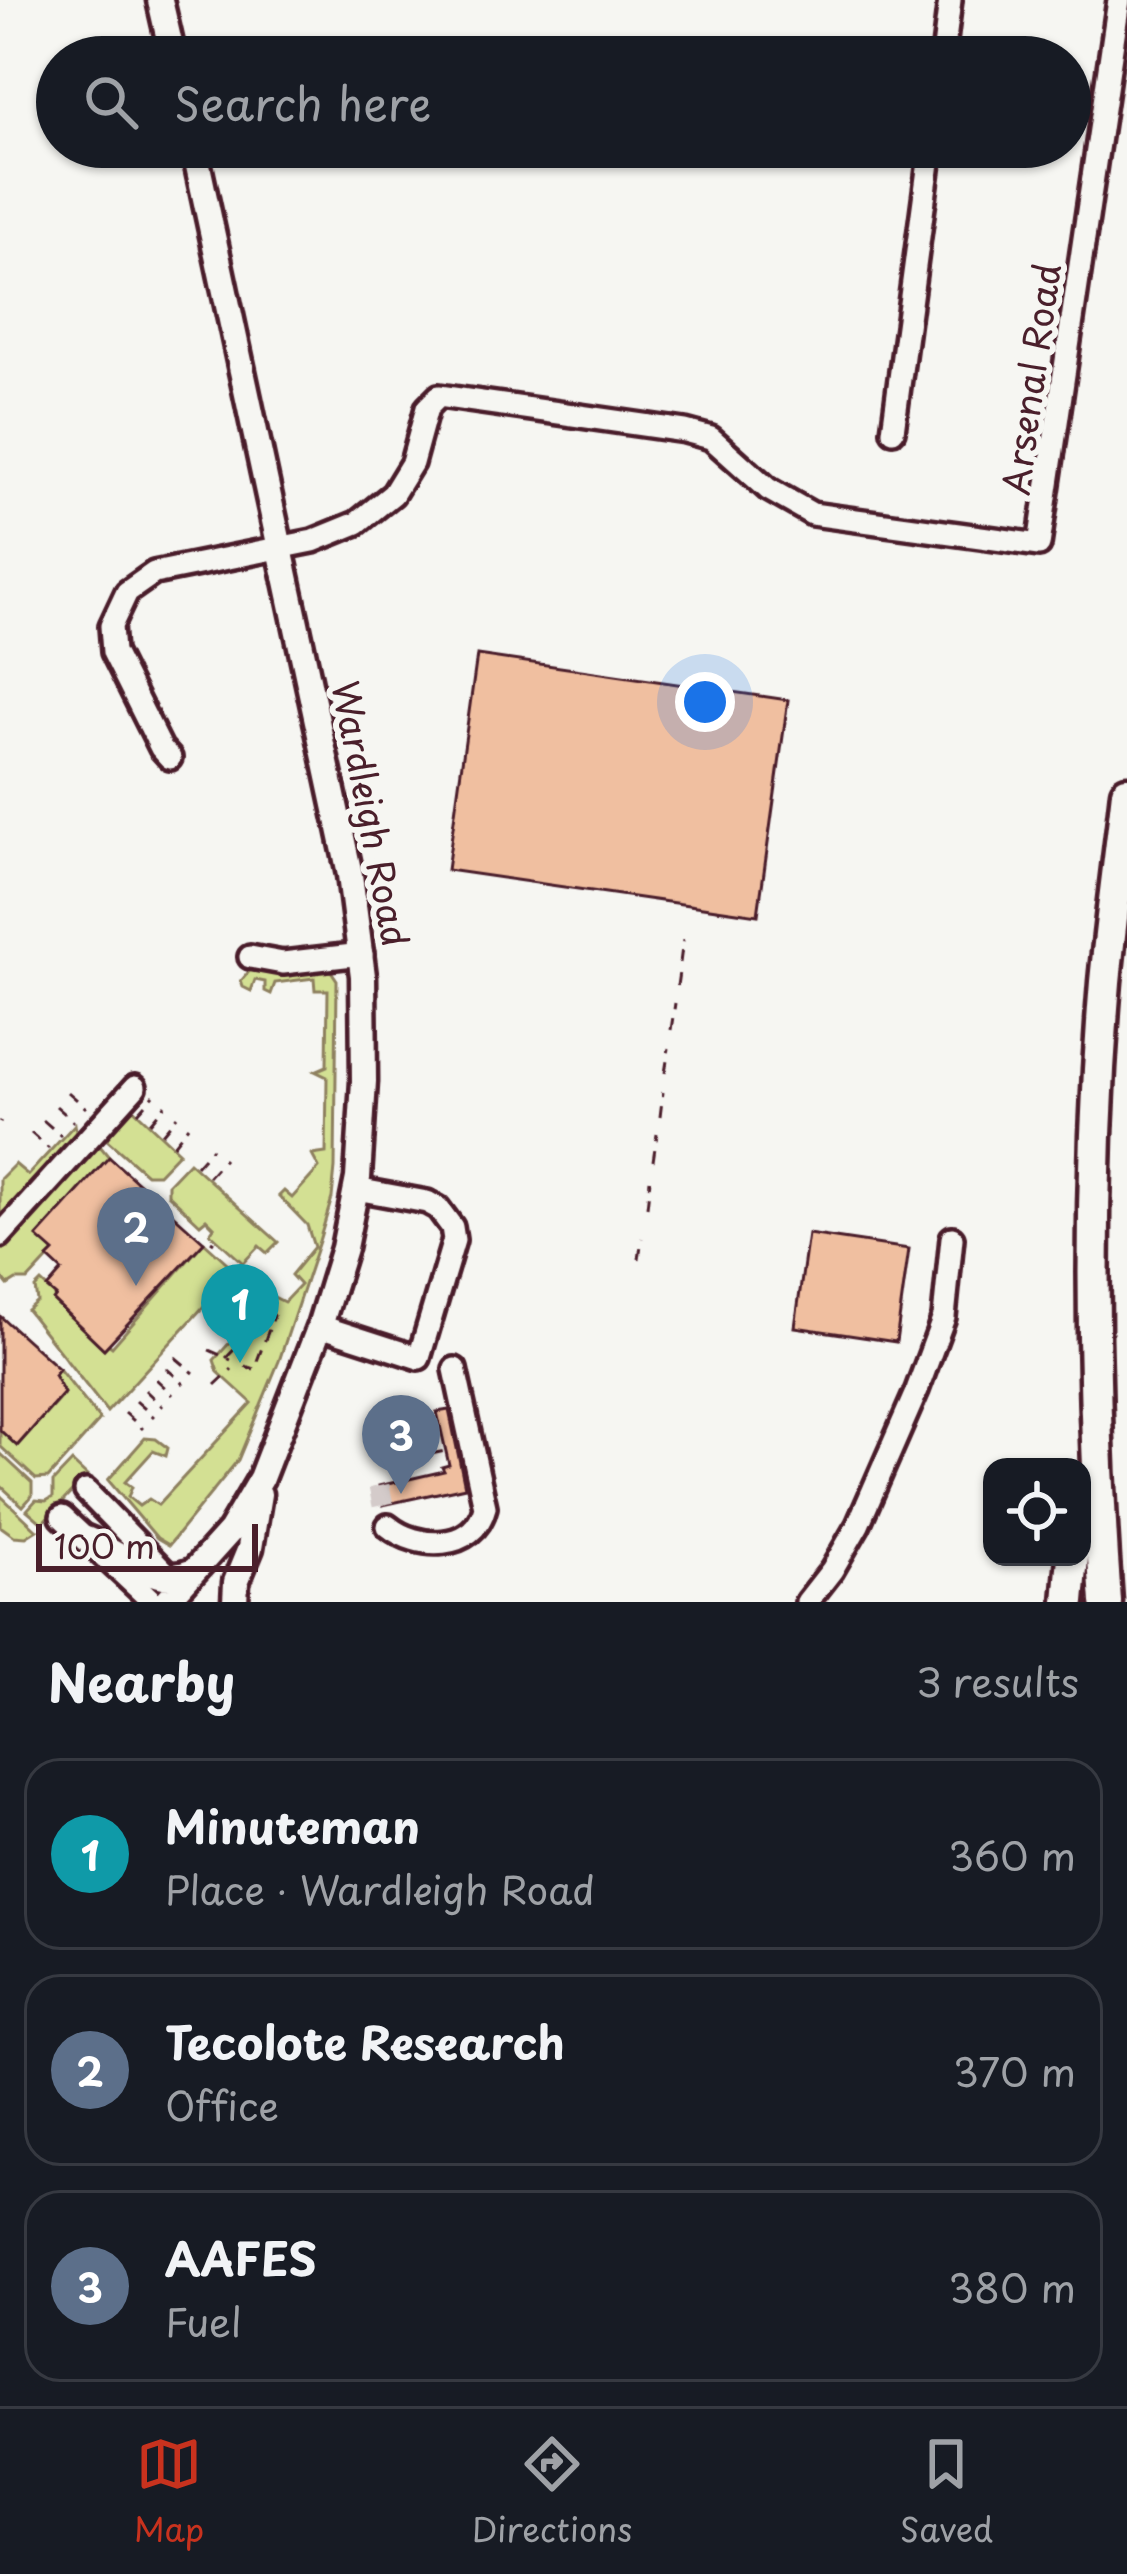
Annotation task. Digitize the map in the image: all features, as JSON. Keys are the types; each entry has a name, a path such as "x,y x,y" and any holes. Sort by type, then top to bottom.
{"highway":[{"path":"1081,1458 1093,1298 1105,983 1127,792"},
{"path":"1093,1298 1106,1602"},
{"path":"1069,1602 1072,1566"}],"main road":[{"path":"160,0 168,36"},
{"name":"Wardleigh Road","path":"182,1588 235,1524 261,1478 320,1326 356,1189 364,1081 362,954 350,874 198,168"},
{"path":"235,1602 261,1478"},
{"path":"86,1538 182,1588"}],"street":[{"path":"946,36 950,0"},
{"name":"Arsenal Road","path":"279,549 350,527 393,494 412,463 428,409 439,395 710,438 768,489 812,514 1039,545 1119,0"},
{"path":"892,431 928,168"},
{"path":"170,758 118,669 110,637 119,603 154,573 279,549"},
{"path":"250,957 284,963 362,954"},
{"path":"0,1236 144,1091"},
{"path":"320,1326 418,1358 454,1240 445,1216 427,1202 356,1189"},
{"path":"807,1602 858,1525 917,1390 944,1317 952,1238"},
{"path":"388,1526 416,1544 433,1543 465,1536 483,1516 485,1507 455,1369"},
{"path":"86,1491 182,1588"},
{"path":"62,1516 153,1602"}],"path":[{"path":"680,963 683,940"},
{"path":"677,986 679,972"},
{"path":"671,1030 675,1003"},
{"path":"665,1073 669,1048"},
{"path":"138,1113 144,1091"},
{"path":"68,1092 86,1108"},
{"path":"660,1118 663,1092"},
{"path":"149,1123 166,1105"},
{"path":"56,1106 74,1122"},
{"path":"162,1134 177,1116"},
{"path":"44,1120 61,1136"},
{"path":"173,1145 188,1126"},
{"path":"31,1133 49,1149"},
{"path":"653,1161 656,1134"},
{"path":"196,1166 212,1148"},
{"path":"208,1177 224,1159"},
{"path":"647,1207 650,1180"},
{"path":"639,1259 642,1238"},
{"path":"209,1350 228,1359 271,1312 274,1316 254,1369 245,1366"},
{"path":"175,1357 194,1373"},
{"path":"166,1368 184,1384"},
{"path":"215,1385 232,1369"},
{"path":"156,1379 173,1395"},
{"path":"146,1390 163,1407"},
{"path":"136,1401 154,1417"},
{"path":"125,1413 143,1429"},
{"path":"431,1454 445,1450"}],"green space":[{"path":"252,968 321,969 331,971 337,980 332,1198 279,1361 238,1460 169,1545 157,1538 108,1480 145,1438 156,1439 168,1448 166,1456 153,1451 125,1482 132,1487 128,1497 139,1506 149,1499 158,1505 252,1403 218,1372 214,1360 272,1296 284,1302 300,1285 291,1275 314,1247 307,1225 279,1196 284,1191 292,1198 319,1168 312,1155 326,1153 327,1077 315,1071 327,1066 328,990 315,990 314,978 275,983 271,994 265,991 265,982 255,980 251,991 241,981"},
{"path":"128,1104 179,1152 158,1174 146,1174 107,1140 108,1130"},
{"path":"75,1124 77,1139 9,1211 0,1213 0,1179 15,1164 28,1175"},
{"path":"100,1146 109,1157 38,1236 54,1252 28,1280 8,1285 0,1275 0,1245 88,1148"},
{"path":"189,1162 278,1242 267,1253 259,1246 243,1263 210,1233 214,1227 206,1219 200,1224 168,1194 168,1184"},
{"path":"204,1242 236,1271 107,1412 27,1310 37,1301 35,1288 41,1282 103,1348 112,1347"},
{"path":"59,1369 100,1420 48,1478 36,1479 0,1446 0,1430 18,1445 64,1394 54,1375"},
{"path":"0,1453 32,1483 32,1496 23,1506 0,1485"},
{"path":"72,1462 87,1476 42,1523 27,1510 36,1500 53,1497 53,1482"},
{"path":"0,1495 37,1530 26,1537 14,1536 0,1526"}],"building":[{"path":"477,655 788,700 758,915 447,870"},
{"path":"109,1157 204,1242 104,1349 53,1300 56,1296 47,1288 62,1271 48,1258 54,1252 37,1237"},
{"path":"808,1234 909,1249 896,1342 795,1327"},
{"path":"0,1316 59,1369 54,1375 64,1393 17,1446 0,1430"},
{"path":"449,1410 465,1487 383,1505 379,1486 444,1471 442,1467 449,1465 437,1412"}],"tunnel":[{"path":"379,1486 383,1505"}],"place":[{"name":"Tecolote Research","path":"136,1286"},
{"name":"Minuteman","path":"240,1363"},
{"name":"AAFES","path":"401,1494"}]}
